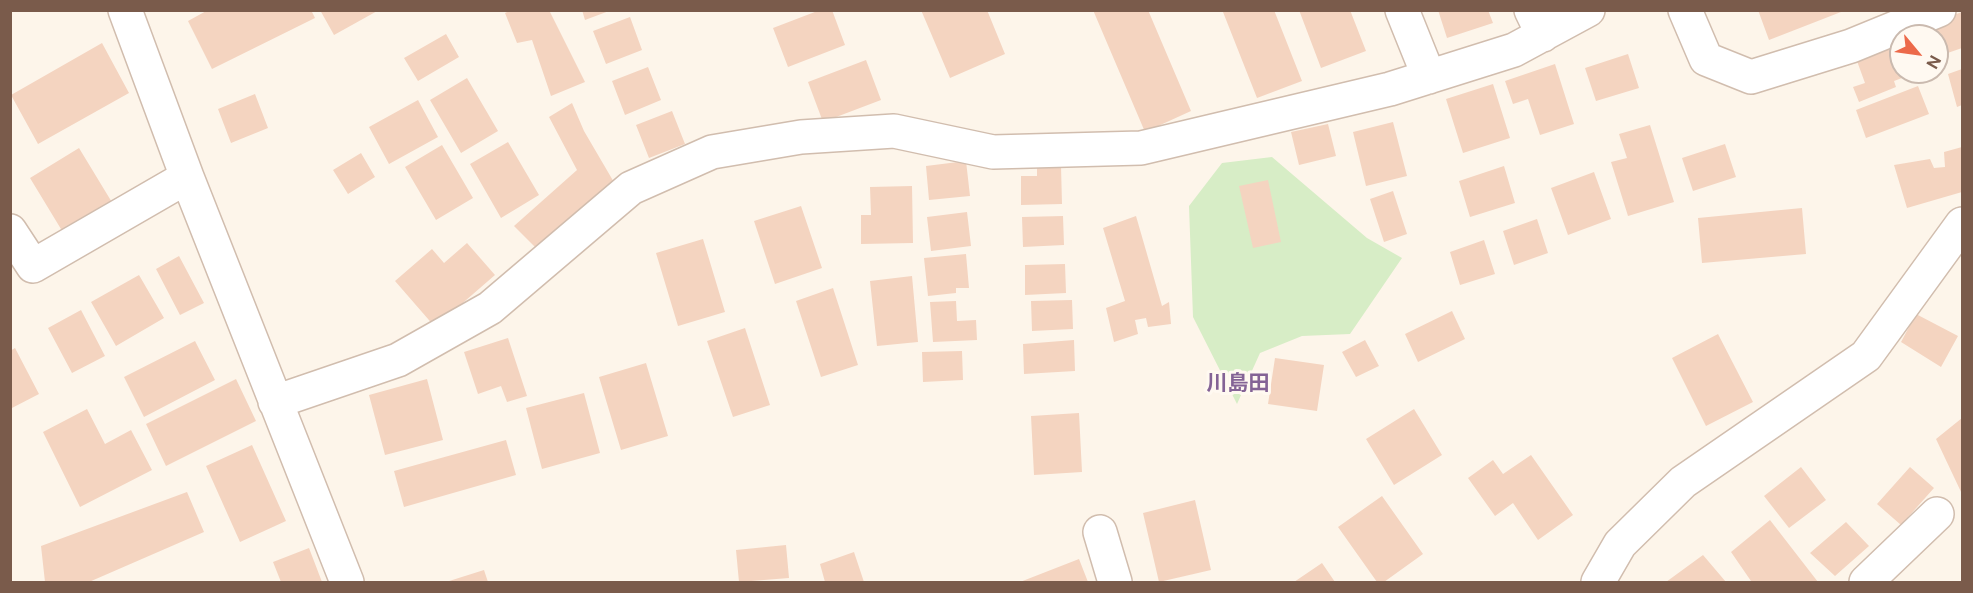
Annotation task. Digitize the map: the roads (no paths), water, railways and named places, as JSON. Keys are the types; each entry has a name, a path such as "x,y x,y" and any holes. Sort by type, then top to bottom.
{"street":[{"path":"125,10 187,177 347,582"},
{"path":"1402,10 1429,77"},
{"path":"275,402 398,360 490,308 631,188 712,152 801,137 894,131 993,152 1141,148 1389,89 1429,77 1514,50 1537,23 1588,10"},
{"path":"1685,10 1706,58 1751,77 1851,46 1939,10"},
{"path":"10,231 33,266 187,177"},
{"path":"1598,582 1620,544 1683,482 1866,356 1962,224"},
{"path":"1866,582 1937,514"},
{"path":"1100,532 1115,582"}],"district":[{"name":"川島田","path":"1238,384"}]}
